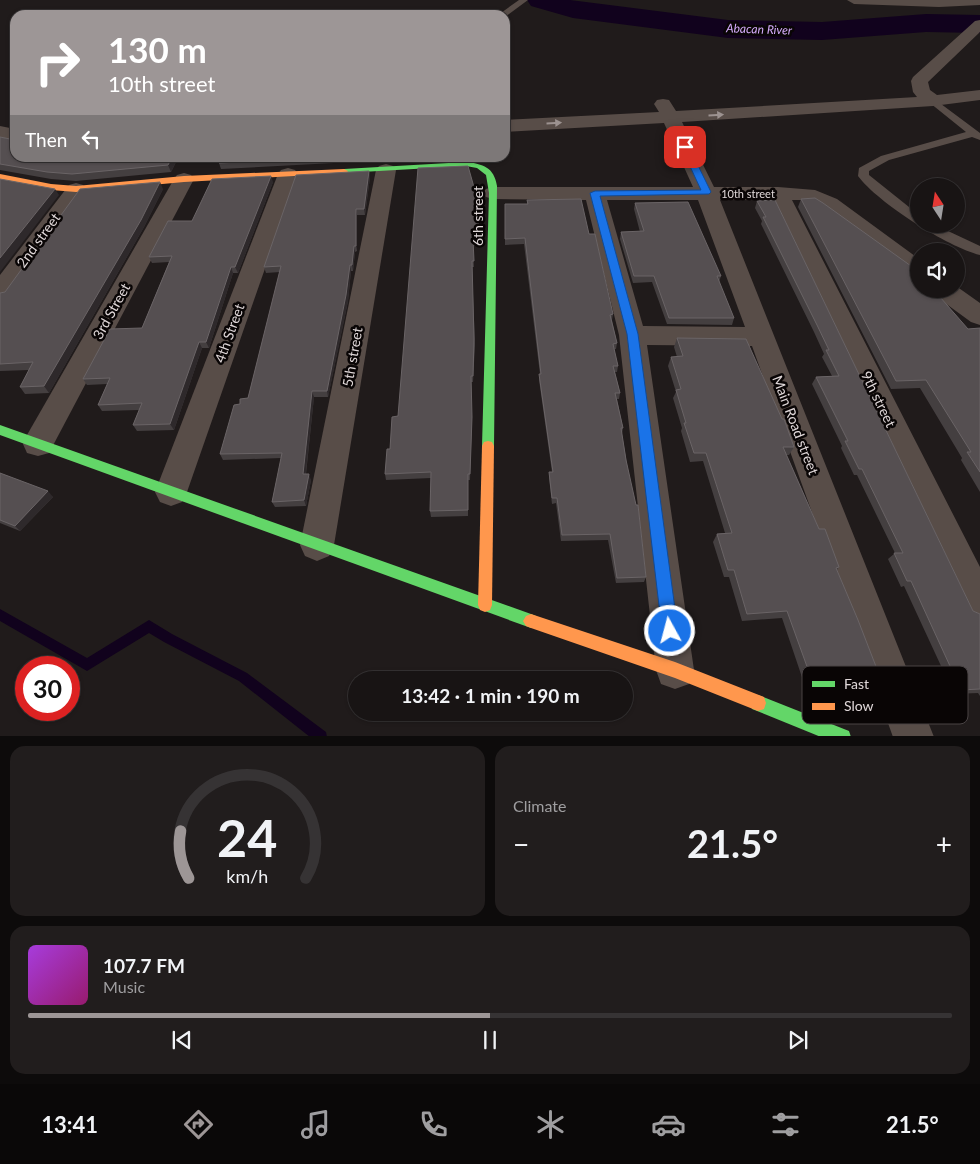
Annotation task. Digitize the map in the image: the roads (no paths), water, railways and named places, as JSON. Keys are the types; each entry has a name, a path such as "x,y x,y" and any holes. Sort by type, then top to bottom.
{"street":[{"path":"854,0 909,3 980,1"},
{"path":"963,2 980,9"},
{"path":"927,96 919,85 922,77 978,26"},
{"path":"510,126 667,110 978,95"},
{"path":"510,111 667,110"},
{"name":"Main Road street","path":"667,110 706,192 887,666"},
{"name":"6th street","path":"0,177 51,187 76,188 184,179 477,165 486,168 492,174 493,193 485,605"},
{"name":"5th street","path":"317,545 386,170"},
{"name":"4th Street","path":"171,492 288,174"},
{"name":"3rd Street","path":"38,444 184,179"},
{"name":"2nd street","path":"0,292 76,188"},
{"name":"10th street","path":"493,193 706,192 808,194 820,199 910,264"},
{"path":"595,193 632,334 675,670"},
{"name":"9th street","path":"778,193 980,604"},
{"path":"955,298 980,316"},
{"path":"632,334 762,337"},
{"path":"0,430 485,605 675,670 802,720"},
{"path":"812,724 843,736"},
{"name":"Main Road street","path":"909,724 914,736"}],"lane":[{"path":"509,10 524,0"},
{"path":"927,96 976,136"},
{"path":"910,214 870,182 864,176 863,170 885,158 976,136"},
{"path":"943,233 980,251"}],"waterway":[{"name":"Abacan River","path":"541,0 573,10 728,29 822,31 926,23 980,24"},
{"path":"0,615 87,665 149,626 243,677 320,736"}]}
